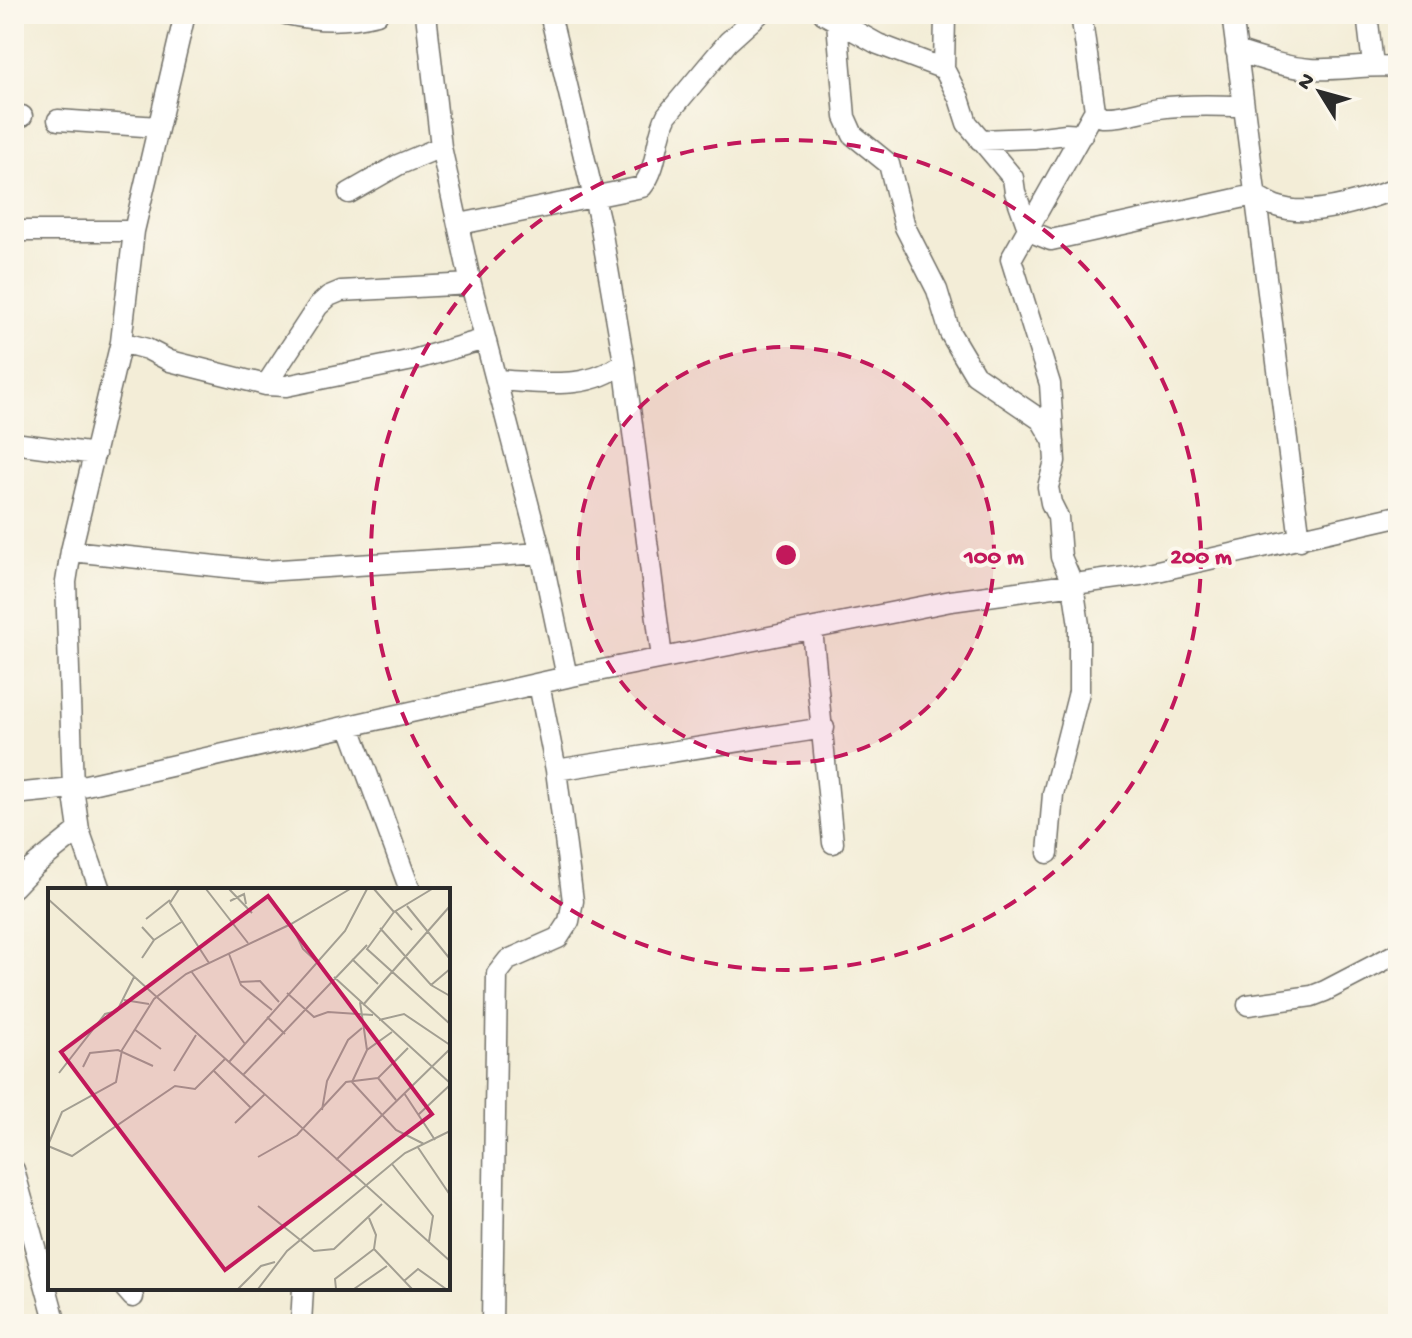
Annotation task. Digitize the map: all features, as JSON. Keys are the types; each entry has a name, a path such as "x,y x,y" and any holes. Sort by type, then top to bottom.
{"street":[{"path":"99,888 79,830 73,788 66,582 121,342 134,231 185,14"},
{"path":"286,14 331,21 354,20 377,14"},
{"path":"426,14 441,147 471,284 541,553 567,677"},
{"path":"550,14 594,196 624,362 662,658"},
{"path":"460,224 642,187 652,174 660,128 667,115 728,42 759,14"},
{"path":"945,14 944,69 959,98 967,123 1013,178 1029,231"},
{"path":"1048,853 1053,794 1079,692 1079,625 1073,585 1061,557 1060,528 1048,487 1055,461 1050,384 1011,259 1095,110 1081,14"},
{"path":"1232,14 1300,540"},
{"path":"1367,14 1373,65"},
{"path":"831,18 878,44 944,69"},
{"path":"831,18 845,117 853,135 889,164 905,227 937,290 950,333 975,375 1041,420 1054,442"},
{"path":"1236,51 1277,65 1312,69 1373,65 1398,67"},
{"path":"1095,110 1102,117 1118,118 1158,108 1243,106"},
{"path":"58,120 158,127"},
{"path":"980,140 1082,135"},
{"path":"349,193 398,165 441,147"},
{"path":"1029,231 1051,240 1254,195 1278,207 1309,210 1365,200 1398,188"},
{"path":"14,231 134,231"},
{"path":"266,385 318,306 329,296 341,291 471,284"},
{"path":"121,342 147,349 170,361 266,385 286,386 347,375 485,339"},
{"path":"496,380 563,384 604,376 624,362"},
{"path":"14,443 95,454"},
{"path":"14,794 73,788 567,677 951,601 1140,575 1398,516"},
{"path":"71,551 265,571 541,553"},
{"path":"812,629 833,843"},
{"path":"492,1324 497,974 508,960 558,938 569,921 573,901 556,770 539,684"},
{"path":"350,727 409,888"},
{"path":"556,770 824,728"},
{"path":"14,887 33,867 79,830"},
{"path":"1248,1005 1312,996 1398,953"},
{"path":"14,1170 56,1324"},
{"path":"301,1324 303,1290"}]}
